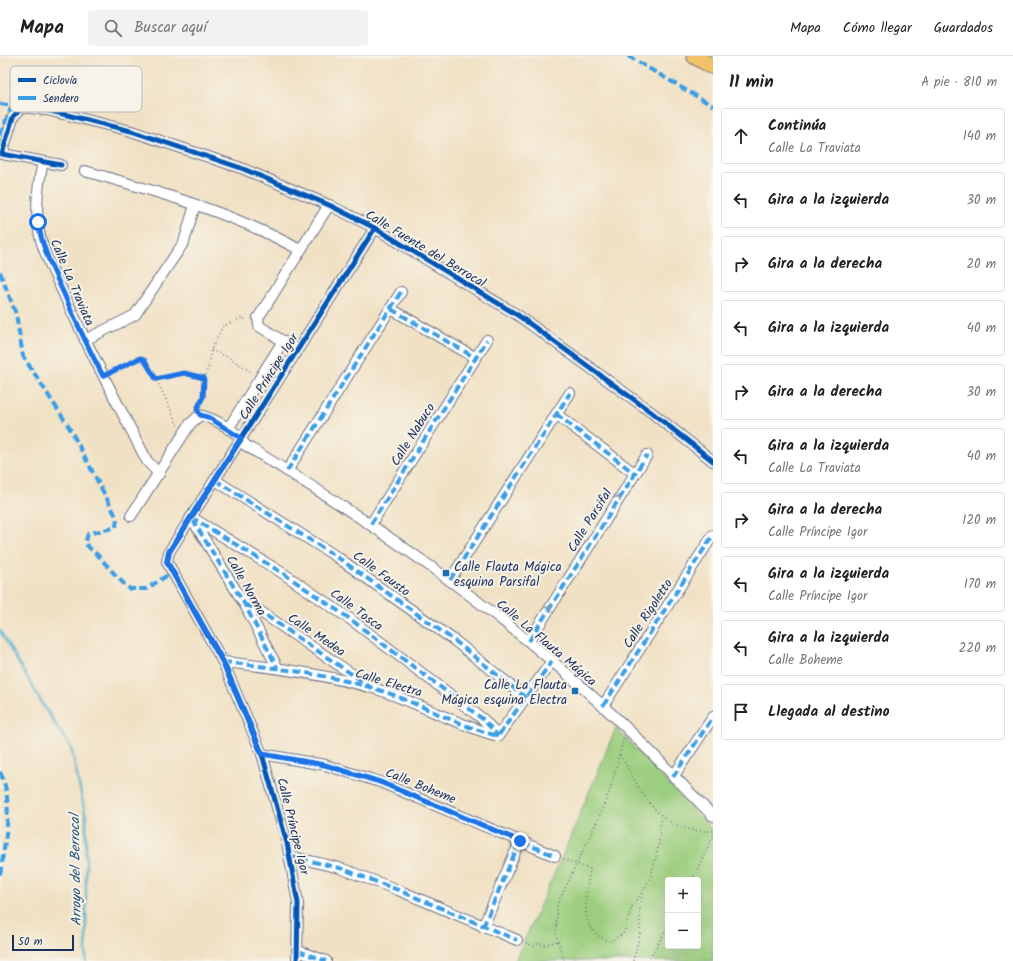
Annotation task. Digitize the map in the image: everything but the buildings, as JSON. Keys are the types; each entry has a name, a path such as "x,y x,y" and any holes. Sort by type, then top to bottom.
{"highway":[{"path":"694,56 713,67"}],"street":[{"name":"Calle Fuente del Berrocal","path":"17,112 12,117 2,154 43,162"},
{"name":"Calle Fuente del Berrocal","path":"54,112 131,131 241,168 328,205 374,228 519,316 651,412 713,461"},
{"path":"43,162 61,165"},
{"name":"Calle La Traviata","path":"43,162 38,181 36,202 41,239 84,340 147,461 159,474"},
{"path":"85,171 196,205 255,228 300,250"},
{"name":"Calle La Traviata","path":"84,340 135,314 184,242 196,205"},
{"path":"297,350 258,324 258,318 328,205"},
{"name":"Calle Príncipe Igor","path":"297,956 298,903 289,856 262,754 223,662 167,562 169,552 374,228"},
{"path":"287,471 401,292"},
{"path":"391,309 476,358"},
{"name":"Calle Nabuco","path":"371,524 487,340"},
{"name":"Calle Príncipe Igor","path":"228,429 283,341"},
{"path":"450,580 570,393"},
{"path":"556,414 634,472"},
{"path":"131,516 190,424 200,415 208,417 228,429"},
{"name":"Calle La Flauta Mágica","path":"228,429 241,438 245,445 371,524 450,580 528,641 604,706 713,816"},
{"name":"Calle Parsifal","path":"528,641 646,455"},
{"name":"Calle Fausto","path":"215,480 337,557 455,641 526,698"},
{"name":"Calle Norma","path":"191,518 245,605 277,667"},
{"name":"Calle Tosca","path":"191,518 284,574 350,619 484,720 498,736"},
{"name":"Calle Rigoletto","path":"604,706 713,535"},
{"name":"Calle Medea","path":"245,605 255,608 373,688"},
{"path":"498,736 552,661"},
{"name":"Calle Electra","path":"223,662 277,667 373,688 422,705 477,731 498,736"},
{"path":"674,777 713,717"},
{"name":"Calle Boheme","path":"262,754 325,765 380,782 555,856"},
{"path":"484,927 520,841"},
{"path":"289,856 340,868 398,890 517,940"},
{"path":"297,956 326,961"}],"path":[{"path":"200,415 197,409 203,397 204,378 209,366 211,350 223,326 242,318 258,324"},
{"path":"211,350 228,356 260,378"},
{"path":"103,376 140,358 145,361 156,379 183,436"},
{"path":"156,379 184,373 204,378"},
{"path":"564,961 556,935 557,905 600,815 620,755 626,728"},
{"path":"620,755 647,799 661,817 682,829 713,831"},
{"path":"555,856 590,869 586,900 586,916 590,929 600,938 611,941 623,934 633,904 643,891 651,876 659,844 661,817"},
{"path":"693,877 713,836"},
{"path":"633,961 640,934 640,909 643,891"},
{"path":"648,961 665,932"},
{"path":"517,940 534,946 539,943 545,945 558,941"}],"green space":[{"path":"616,728 713,831 713,961 515,961 564,852"}],"waterway":[{"name":"Arroyo del Berrocal","path":"0,631 43,705 71,748 86,817 86,961"}],"marked path":[{"path":"628,56 713,106"},
{"path":"0,104 10,105"},
{"path":"0,135 10,111"},
{"path":"0,272 16,314 23,356 69,427 117,518 116,527 88,534 85,543 130,589 146,589 171,573"},
{"path":"287,471 401,292"},
{"path":"391,309 476,358"},
{"path":"371,524 487,340"},
{"path":"450,580 570,393"},
{"path":"556,414 634,473"},
{"path":"529,641 647,455"},
{"path":"215,480 337,557 455,641 526,698"},
{"path":"191,517 284,574 350,619 484,720 498,736"},
{"path":"192,519 245,605 277,667"},
{"path":"603,706 713,535"},
{"path":"245,605 255,608 369,686"},
{"path":"223,662 261,666 355,683 389,693 466,726 498,736 552,661"},
{"path":"673,777 713,717"},
{"path":"262,754 325,765 380,782 555,856"},
{"path":"0,772 7,796 8,809 6,837 0,876"},
{"path":"483,927 520,841"},
{"path":"289,856 340,868 398,890 517,940"},
{"path":"298,951 326,961"}],"cycle path":[{"path":"18,112 13,117 2,154 61,165"},
{"path":"55,112 131,131 241,168 329,205 375,228 519,316 651,412 713,461"},
{"path":"297,961 298,903 287,843 262,754 223,662 167,562 169,552 375,228"}],"place":[{"name":"Calle Flauta Mágica esquina Parsifal","path":"446,573"},
{"name":"Calle La Flauta Mágica esquina Electra","path":"575,691"}],"route":[{"path":"38,222 46,256 84,340 103,376 140,358 145,361 156,379 184,373 204,378 203,397 197,409 200,415 208,417 241,438 169,552 167,562 171,573 223,662 246,713 262,754 325,765 380,782 520,841"}]}
